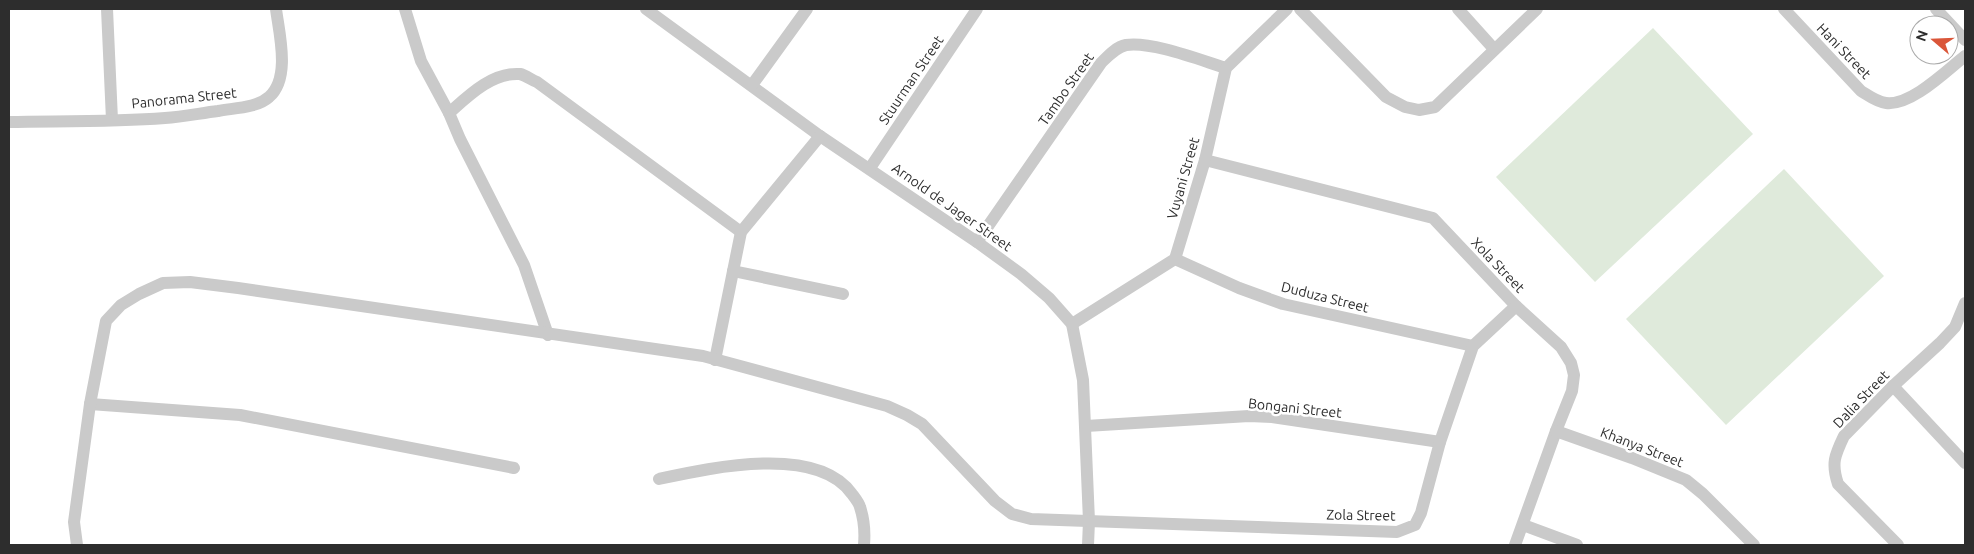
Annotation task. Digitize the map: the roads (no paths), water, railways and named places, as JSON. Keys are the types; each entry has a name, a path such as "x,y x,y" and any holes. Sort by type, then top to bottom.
{"street":[{"path":"107,9 112,120"},
{"name":"Panorama Street","path":"9,122 166,118 245,107 269,97 277,86 282,72 276,9"},
{"path":"405,9 421,62 449,113 460,139 524,265 548,335"},
{"name":"Arnold de Jager Street","path":"646,9 820,136 977,242 1049,298 1072,324"},
{"path":"752,85 807,9"},
{"name":"Stuurman Street","path":"870,168 977,9"},
{"path":"1226,68 1287,9"},
{"path":"1300,9 1386,97 1405,107 1419,110 1435,107 1537,9"},
{"path":"1458,9 1494,49"},
{"name":"Hani Street","path":"1784,9 1861,91 1872,98 1886,103 1900,102 1913,96 1965,56"},
{"path":"1936,9 1965,40"},
{"name":"Tambo Street","path":"977,242 1101,63 1114,51 1126,45 1143,45 1226,68"},
{"name":"Vuyani Street","path":"1175,260 1205,160 1226,68"},
{"path":"449,113 478,88 504,76 521,74 537,82 741,232"},
{"path":"715,360 741,232 820,136"},
{"name":"Xola Street","path":"1205,160 1433,218 1516,306 1561,347 1571,363 1574,375 1572,391 1515,545"},
{"path":"1088,545 1089,521 1083,380 1072,324 1175,260"},
{"name":"Duduza Street","path":"1175,260 1238,288 1283,304 1473,346"},
{"path":"733,271 843,294"},
{"name":"Zola Street","path":"77,545 74,522 90,404 106,321 121,305 163,283 190,282 238,288 548,335 703,356 887,406 922,424 995,501 1012,514 1032,519 1396,532 1415,524 1421,513 1440,442 1473,346 1516,306"},
{"name":"Dalia Street","path":"1898,545 1838,484 1833,470 1835,455 1844,436 1955,327 1965,303"},
{"path":"1894,386 1965,463"},
{"path":"90,404 240,415 514,468"},
{"name":"Bongani Street","path":"1086,426 1248,416 1272,417 1440,442"},
{"name":"Khanya Street","path":"1556,431 1632,458 1686,480 1703,494 1754,545"},
{"path":"659,479 706,469 748,464 786,464 820,471 844,484 860,506 865,534 864,545"},
{"path":"1523,524 1577,545"}]}
